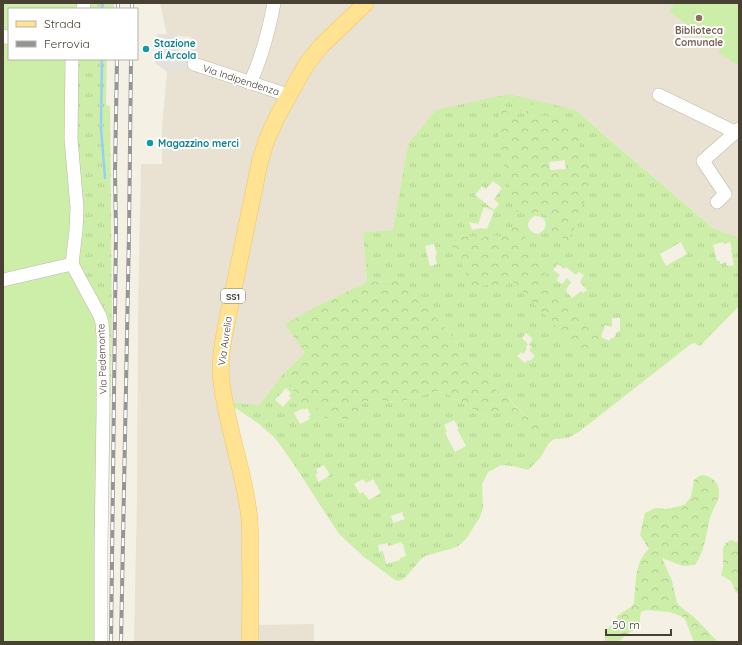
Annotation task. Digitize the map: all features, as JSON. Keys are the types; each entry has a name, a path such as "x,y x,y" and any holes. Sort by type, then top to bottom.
{"main road":[{"name":"Via Aurelia","path":"250,642 250,523 242,476 227,412 221,376 222,351 225,331 262,156 267,139 288,96 306,65 321,46 366,3"}],"street":[{"path":"250,83 270,25 274,3"},
{"path":"3,280 72,264 77,208 71,138 72,60"},
{"name":"Via Indipendenza","path":"194,64 288,96"},
{"path":"659,95 737,131 703,161 725,194 717,202"},
{"name":"Via Pedemonte","path":"72,264 100,316 102,323 102,642"}],"shaded area":[{"path":"160,3 739,3 739,238 713,228 576,110 408,144 393,230 363,232 367,282 321,304 286,324 305,353 284,373 259,405 231,402 255,625 314,624 314,642 134,642 141,164 162,164 162,127 167,72 187,68 190,60 191,37 167,35"},
{"path":"157,34 176,35 180,56 190,60 187,69 167,72 155,63"}],"green space":[{"path":"3,3 83,3 82,8 8,8 8,37 3,35"},
{"path":"86,3 114,3 114,8 88,8"},
{"path":"675,3 739,3 739,66 718,52 720,49 669,11"},
{"path":"3,38 8,40 8,60 71,60 73,183 70,263 3,278"},
{"path":"76,60 107,60 106,105 110,106 112,325 109,497 104,497 74,263"},
{"path":"509,94 576,110 713,228 739,238 739,306 700,346 695,343 691,344 580,431 568,438 554,439 549,443 540,458 528,470 513,466 501,465 488,472 482,484 483,508 480,517 466,539 457,547 425,556 405,578 399,581 395,580 364,557 339,534 275,438 259,424 230,404 230,402 259,405 284,373 294,392 315,407 325,418 360,417 359,410 363,403 375,398 399,402 437,391 447,394 470,407 481,416 502,410 524,430 544,432 514,405 508,395 497,394 496,383 463,352 446,329 413,292 399,281 367,282 363,232 393,230 408,144 436,110","holes":["565,160 566,169 550,170 549,162","493,181 502,188 494,199 499,204 494,210 475,195 482,186 486,189","484,207 494,211 487,229 481,228 472,230 469,222 478,224","535,216 541,217 546,224 543,231 535,234 531,231 528,227 530,220","681,242 687,254 666,266 660,254","723,242 724,244 730,242 734,265 727,266 726,262 720,264 720,261 717,261 713,245","434,244 437,255 435,256 437,264 430,266 425,246","558,264 564,269 566,267 576,275 579,272 584,275 580,282 587,290 583,293 581,291 572,298 566,291 571,282 567,278 562,284 556,280 560,275 553,270","612,318 620,318 620,331 617,332 614,338 611,338 609,341 601,337 605,325 612,327","526,333 533,339 529,344 532,347 529,350 535,356 530,361 528,360 525,363 517,356 521,352 523,354 527,349 526,347 528,344 522,338","286,388 291,393 289,396 291,398 283,407 275,400","303,408 304,410 307,408 311,415 308,416 310,419 300,424 294,413","454,420 466,446 455,452 445,433 447,432 444,425","324,465 330,475 319,482 315,475 318,473 316,469","363,479 366,483 373,479 381,493 369,500 363,492 360,494 354,484","402,512 405,519 393,523 391,516","401,542 403,544 406,556 400,558 400,560 386,564 383,551 379,552 378,545 388,543 388,546"]},
{"path":"527,103 537,103 541,115 567,120 582,133 578,150 594,164 589,174 587,196 579,211 579,219 568,241 548,230 550,222 549,219 542,213 539,212 531,214 522,209 517,212 505,171 499,139 499,107 505,109 511,118 525,119","holes":["565,160 566,169 550,171 549,162"]},
{"path":"515,225 523,231 534,261 540,264 554,290 564,302 596,327 598,336 597,348 578,350 512,281 504,287 488,285 473,288 448,238 473,236 483,238 487,235 503,236"},
{"path":"65,268 76,278 97,316 98,642 3,642 3,282"},
{"path":"400,281 413,292 446,329 463,352 496,383 497,394 508,395 514,406 545,432 537,435 524,430 502,410 481,416 470,407 447,394 437,391 399,402 375,398 363,403 359,410 360,417 347,419 325,418 315,407 303,404 294,392 284,373 305,353 285,324 321,304 367,282"},
{"path":"704,475 716,482 719,495 717,503 711,514 699,559 695,565 683,566 662,558 672,581 677,603 694,617 718,642 694,642 685,619 681,616 669,612 646,610 641,612 640,622 634,630 624,636 619,642 602,642 604,641 607,629 616,622 617,616 631,607 634,603 638,567 644,554 649,549 640,535 645,513 655,508 667,509 684,505 691,497 694,480 699,476"},
{"path":"731,540 736,542 739,541 739,594 736,592 731,581 721,575 723,567 723,548 726,543"}],"waterway":[{"path":"102,8 103,3"},
{"path":"102,60 101,128 105,178"}],"railway":[{"path":"118,3 118,8"},
{"path":"132,3 132,8"},
{"path":"111,642 117,60"},
{"path":"121,642 131,60"}],"place":[{"name":"Biblioteca Comunale","path":"699,18"},
{"name":"Stazione di Arcola","path":"146,49"},
{"name":"Magazzino merci","path":"150,143"}]}
